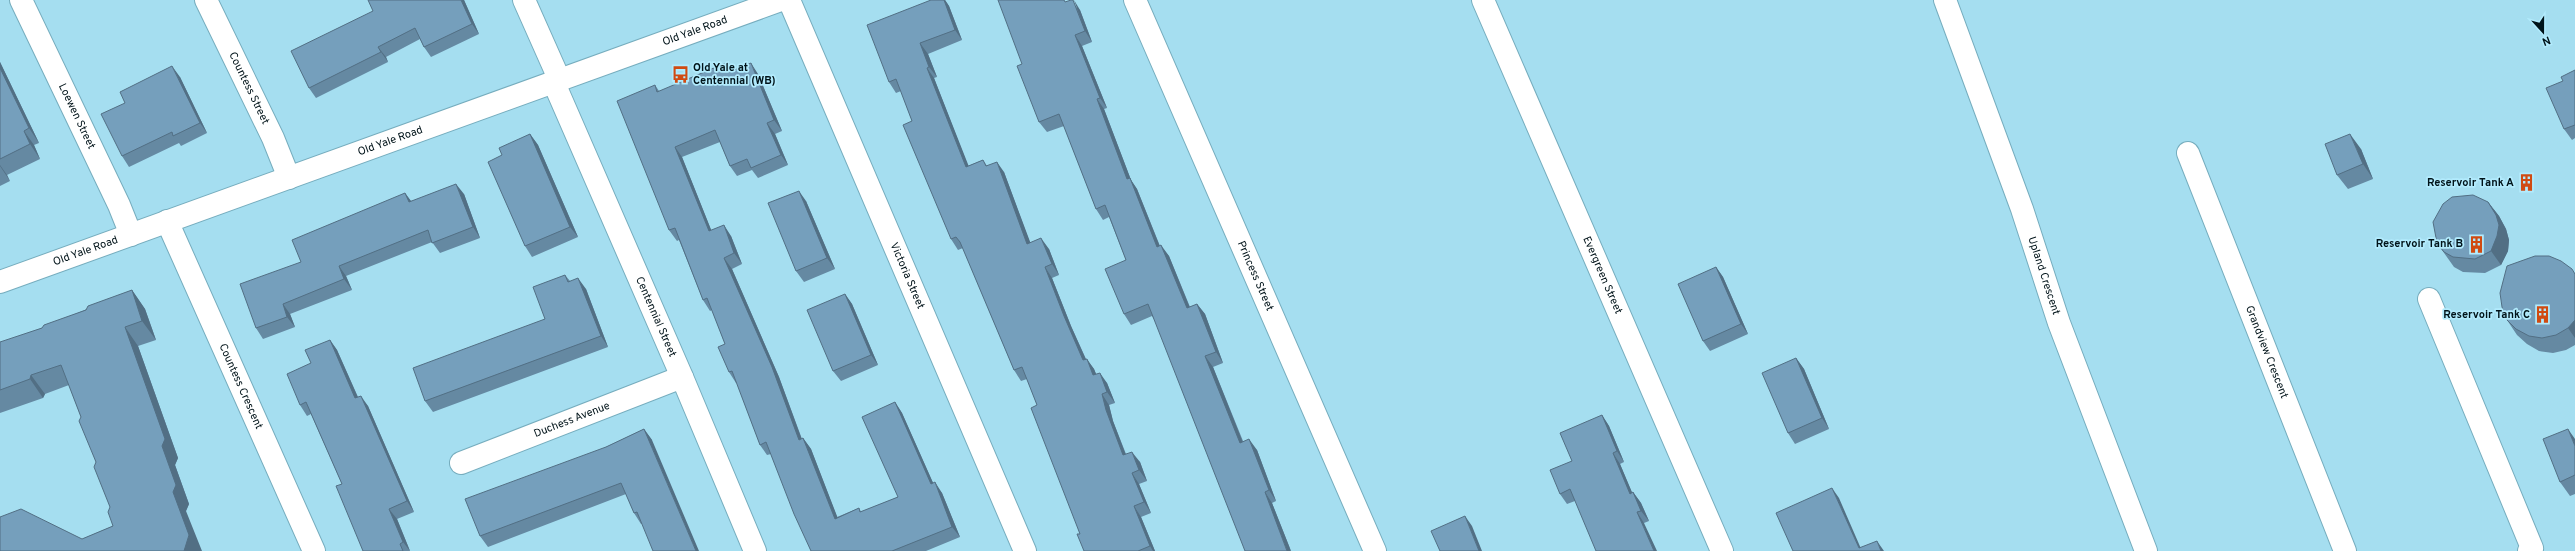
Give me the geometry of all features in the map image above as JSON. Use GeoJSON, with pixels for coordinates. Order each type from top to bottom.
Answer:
{"type":"FeatureCollection","features":[{"type":"Feature","properties":{"kind":"street","name":"Loewen Street"},"geometry":{"type":"LineString","coordinates":[[21,0],[119,205],[131,235]]}},
{"type":"Feature","properties":{"kind":"street","name":"Countess Street"},"geometry":{"type":"LineString","coordinates":[[206,0],[273,138],[289,178]]}},
{"type":"Feature","properties":{"kind":"street","name":"Centennial Street"},"geometry":{"type":"LineString","coordinates":[[524,0],[557,82],[755,551]]}},
{"type":"Feature","properties":{"kind":"street","name":"Old Yale Road"},"geometry":{"type":"LineString","coordinates":[[0,282],[781,0]]}},
{"type":"Feature","properties":{"kind":"street","name":"Victoria Street"},"geometry":{"type":"LineString","coordinates":[[789,0],[1025,551]]}},
{"type":"Feature","properties":{"kind":"street","name":"Princess Street"},"geometry":{"type":"LineString","coordinates":[[1136,0],[1375,551]]}},
{"type":"Feature","properties":{"kind":"street","name":"Evergreen Street"},"geometry":{"type":"LineString","coordinates":[[1483,0],[1722,551]]}},
{"type":"Feature","properties":{"kind":"street","name":"Upland Crescent"},"geometry":{"type":"LineString","coordinates":[[1945,0],[2022,209],[2058,322],[2146,551]]}},
{"type":"Feature","properties":{"kind":"street","name":"Grandview Crescent"},"geometry":{"type":"LineString","coordinates":[[2188,153],[2345,551]]}},
{"type":"Feature","properties":{"kind":"street","name":"Countess Crescent"},"geometry":{"type":"LineString","coordinates":[[167,221],[314,551]]}},
{"type":"Feature","properties":{"kind":"street"},"geometry":{"type":"LineString","coordinates":[[2429,299],[2532,548],[2529,551]]}},
{"type":"Feature","properties":{"kind":"street","name":"Duchess Avenue"},"geometry":{"type":"LineString","coordinates":[[461,463],[682,377]]}},
{"type":"Feature","properties":{"kind":"building"},"geometry":{"type":"Polygon","coordinates":[[[368,0],[461,0],[472,24],[424,47],[415,28],[378,47],[381,52],[309,88],[291,51],[373,11],[368,0]]]}},
{"type":"Feature","properties":{"kind":"building"},"geometry":{"type":"Polygon","coordinates":[[[931,0],[944,0],[955,30],[920,43],[929,67],[927,68],[966,167],[983,160],[986,166],[997,162],[1027,244],[1041,238],[1052,264],[1045,267],[1064,316],[1083,360],[1087,359],[1093,375],[1100,373],[1107,392],[1102,394],[1106,410],[1123,455],[1132,452],[1139,470],[1132,473],[1144,502],[1134,506],[1150,546],[1138,551],[1084,551],[1077,534],[1080,534],[1031,408],[1037,405],[1022,367],[1014,370],[960,242],[956,237],[951,239],[903,125],[912,121],[896,79],[889,82],[867,25],[931,0]]]}},
{"type":"Feature","properties":{"kind":"building"},"geometry":{"type":"Polygon","coordinates":[[[998,0],[1064,0],[1065,2],[1073,0],[1085,31],[1075,35],[1100,98],[1097,99],[1127,179],[1130,178],[1157,247],[1161,245],[1187,308],[1197,304],[1216,352],[1205,356],[1240,443],[1249,439],[1269,490],[1265,492],[1287,551],[1245,551],[1148,304],[1124,314],[1105,269],[1126,260],[1105,205],[1096,209],[1059,114],[1039,122],[1017,66],[1022,64],[998,0]]]}},
{"type":"Feature","properties":{"kind":"building"},"geometry":{"type":"Polygon","coordinates":[[[728,62],[732,71],[751,63],[774,120],[767,123],[781,155],[751,168],[747,159],[730,166],[715,130],[675,147],[709,231],[724,225],[734,253],[724,258],[772,367],[799,440],[803,438],[835,519],[859,508],[860,512],[898,497],[862,417],[895,402],[931,484],[935,482],[952,527],[892,551],[811,551],[794,514],[766,442],[760,445],[732,371],[729,372],[718,347],[725,344],[707,298],[703,300],[675,228],[669,230],[617,101],[655,85],[657,92],[728,62]]]}},
{"type":"Feature","properties":{"kind":"building"},"geometry":{"type":"Polygon","coordinates":[[[172,66],[200,123],[173,136],[172,132],[122,156],[101,114],[125,103],[120,92],[172,66]]]}},
{"type":"Feature","properties":{"kind":"building"},"geometry":{"type":"Polygon","coordinates":[[[0,68],[29,128],[24,131],[30,144],[0,159],[0,68]]]}},
{"type":"Feature","properties":{"kind":"building"},"geometry":{"type":"Polygon","coordinates":[[[2575,70],[2575,125],[2564,129],[2546,88],[2563,81],[2561,77],[2575,70]]]}},
{"type":"Feature","properties":{"kind":"building"},"geometry":{"type":"Polygon","coordinates":[[[530,134],[570,227],[525,246],[488,162],[502,155],[499,148],[530,134]]]}},
{"type":"Feature","properties":{"kind":"building"},"geometry":{"type":"Polygon","coordinates":[[[2350,134],[2363,164],[2337,175],[2325,144],[2350,134]]]}},
{"type":"Feature","properties":{"kind":"building"},"geometry":{"type":"Polygon","coordinates":[[[456,184],[473,227],[432,243],[428,230],[339,266],[344,279],[283,304],[287,317],[256,328],[240,284],[301,262],[292,240],[405,193],[409,202],[456,184]]]}},
{"type":"Feature","properties":{"kind":"building"},"geometry":{"type":"Polygon","coordinates":[[[799,191],[827,258],[796,271],[768,203],[799,191]]]}},
{"type":"Feature","properties":{"kind":"building","name":"Reservoir Tank B"},"geometry":{"type":"Polygon","coordinates":[[[2473,195],[2488,202],[2496,215],[2499,225],[2497,236],[2491,251],[2475,259],[2453,257],[2444,252],[2437,243],[2433,222],[2443,204],[2452,197],[2473,195]]]}},
{"type":"Feature","properties":{"kind":"building","name":"Reservoir Tank C"},"geometry":{"type":"Polygon","coordinates":[[[2535,256],[2549,256],[2561,261],[2572,269],[2575,274],[2575,320],[2568,328],[2556,335],[2542,338],[2529,336],[2516,329],[2507,320],[2502,307],[2500,293],[2507,266],[2535,256]]]}},
{"type":"Feature","properties":{"kind":"building"},"geometry":{"type":"Polygon","coordinates":[[[1716,267],[1741,324],[1703,341],[1678,284],[1716,267]]]}},
{"type":"Feature","properties":{"kind":"building"},"geometry":{"type":"Polygon","coordinates":[[[565,275],[568,282],[578,278],[601,336],[425,401],[413,368],[545,319],[533,287],[565,275]]]}},
{"type":"Feature","properties":{"kind":"building"},"geometry":{"type":"Polygon","coordinates":[[[132,290],[142,321],[125,327],[165,439],[162,446],[176,485],[173,492],[189,535],[184,551],[0,551],[0,517],[21,509],[82,539],[113,526],[108,512],[110,507],[94,467],[96,462],[79,421],[81,417],[61,365],[31,375],[30,379],[0,390],[0,342],[42,328],[44,325],[86,310],[88,306],[132,290]]]}},
{"type":"Feature","properties":{"kind":"building"},"geometry":{"type":"Polygon","coordinates":[[[845,294],[871,355],[833,371],[807,310],[845,294]]]}},
{"type":"Feature","properties":{"kind":"building"},"geometry":{"type":"Polygon","coordinates":[[[330,340],[355,398],[361,396],[407,501],[389,509],[403,542],[400,544],[403,551],[363,551],[336,486],[342,484],[306,402],[300,405],[287,374],[311,363],[305,350],[330,340]]]}},
{"type":"Feature","properties":{"kind":"building"},"geometry":{"type":"Polygon","coordinates":[[[1796,358],[1822,418],[1788,433],[1762,373],[1796,358]]]}},
{"type":"Feature","properties":{"kind":"building"},"geometry":{"type":"Polygon","coordinates":[[[1602,415],[1617,451],[1613,453],[1630,494],[1633,492],[1641,511],[1637,512],[1654,551],[1596,551],[1570,489],[1560,494],[1550,470],[1572,461],[1560,433],[1602,415]]]}},
{"type":"Feature","properties":{"kind":"building"},"geometry":{"type":"Polygon","coordinates":[[[644,429],[696,551],[653,551],[637,512],[634,513],[621,483],[480,536],[465,499],[606,447],[644,429]]]}},
{"type":"Feature","properties":{"kind":"building"},"geometry":{"type":"Polygon","coordinates":[[[2568,429],[2575,446],[2575,475],[2560,482],[2543,439],[2568,429]]]}},
{"type":"Feature","properties":{"kind":"building"},"geometry":{"type":"Polygon","coordinates":[[[1832,488],[1859,548],[1877,541],[1881,551],[1793,551],[1776,513],[1832,488]]]}},
{"type":"Feature","properties":{"kind":"building"},"geometry":{"type":"Polygon","coordinates":[[[1465,516],[1479,551],[1440,551],[1431,531],[1465,516]]]}},
{"type":"Feature","properties":{"kind":"place","name":"Old Yale at Centennial (WB)"},"geometry":{"type":"Point","coordinates":[680,74]}},
{"type":"Feature","properties":{"kind":"place","name":"Reservoir Tank A"},"geometry":{"type":"Point","coordinates":[2527,183]}},
{"type":"Feature","properties":{"kind":"place","name":"Reservoir Tank B"},"geometry":{"type":"Point","coordinates":[2476,244]}},
{"type":"Feature","properties":{"kind":"place","name":"Reservoir Tank C"},"geometry":{"type":"Point","coordinates":[2543,315]}}]}
